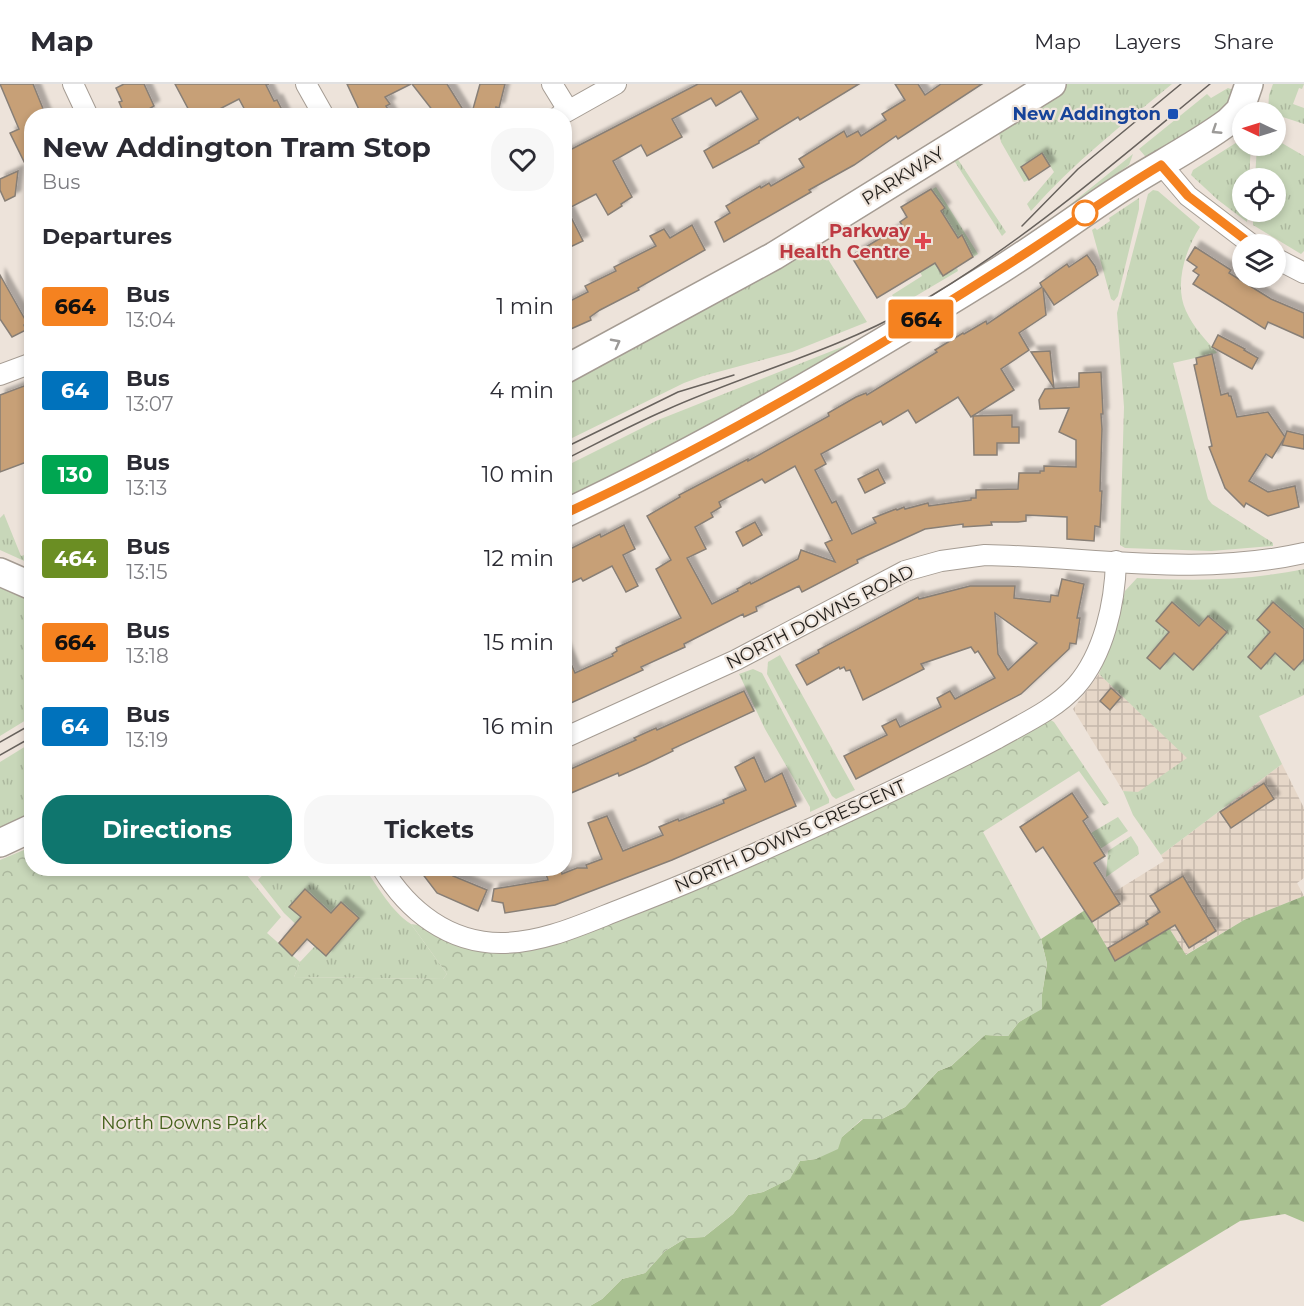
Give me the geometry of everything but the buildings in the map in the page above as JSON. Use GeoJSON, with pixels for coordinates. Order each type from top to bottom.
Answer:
{"type":"FeatureCollection","features":[{"type":"Feature","properties":{"kind":"street"},"geometry":{"type":"LineString","coordinates":[[73,84],[84,108]]}},
{"type":"Feature","properties":{"kind":"street"},"geometry":{"type":"LineString","coordinates":[[306,84],[320,108]]}},
{"type":"Feature","properties":{"kind":"street"},"geometry":{"type":"LineString","coordinates":[[552,84],[562,108]]}},
{"type":"Feature","properties":{"kind":"street"},"geometry":{"type":"LineString","coordinates":[[572,109],[616,84]]}},
{"type":"Feature","properties":{"kind":"street","name":"PARKWAY"},"geometry":{"type":"LineString","coordinates":[[572,366],[774,256],[1052,84]]}},
{"type":"Feature","properties":{"kind":"street"},"geometry":{"type":"LineString","coordinates":[[572,510],[704,444],[862,355],[993,275],[1121,189],[1218,129],[1235,116],[1249,84]]}},
{"type":"Feature","properties":{"kind":"street"},"geometry":{"type":"LineString","coordinates":[[1161,165],[1188,196],[1238,234]]}},
{"type":"Feature","properties":{"kind":"street"},"geometry":{"type":"LineString","coordinates":[[1286,264],[1304,273]]}},
{"type":"Feature","properties":{"kind":"street"},"geometry":{"type":"LineString","coordinates":[[0,375],[24,366]]}},
{"type":"Feature","properties":{"kind":"street","name":"NORTH DOWNS ROAD"},"geometry":{"type":"LineString","coordinates":[[572,734],[736,660],[916,567],[953,558],[985,555],[1234,564],[1304,553]]}},
{"type":"Feature","properties":{"kind":"street","name":"NORTH DOWNS CRESCENT"},"geometry":{"type":"LineString","coordinates":[[387,876],[401,896],[426,918],[469,938],[499,943],[532,940],[563,931],[688,883],[911,783],[1052,708],[1080,681],[1097,652],[1112,603],[1116,561]]}},
{"type":"Feature","properties":{"kind":"street"},"geometry":{"type":"LineString","coordinates":[[0,572],[24,582]]}},
{"type":"Feature","properties":{"kind":"street"},"geometry":{"type":"LineString","coordinates":[[0,843],[24,832]]}},
{"type":"Feature","properties":{"kind":"shaded area"},"geometry":{"type":"Polygon","coordinates":[[[1099,674],[1188,758],[1138,793],[1123,791],[1073,709],[1099,674]]]}},
{"type":"Feature","properties":{"kind":"shaded area"},"geometry":{"type":"Polygon","coordinates":[[[1282,764],[1304,808],[1304,878],[1297,883],[1304,896],[1244,920],[1185,955],[1115,961],[1085,910],[1164,861],[1161,855],[1282,764]]]}},
{"type":"Feature","properties":{"kind":"green space"},"geometry":{"type":"Polygon","coordinates":[[[1067,84],[1172,84],[1081,161],[1031,211],[1027,204],[1054,172],[1042,153],[1021,167],[1029,180],[1024,182],[1001,142],[999,133],[1044,98],[1067,84]]]}},
{"type":"Feature","properties":{"kind":"green space"},"geometry":{"type":"Polygon","coordinates":[[[1273,84],[1304,84],[1302,89],[1299,88],[1293,104],[1304,108],[1304,124],[1286,118],[1286,102],[1269,102],[1273,84]]]}},
{"type":"Feature","properties":{"kind":"green space"},"geometry":{"type":"Polygon","coordinates":[[[1228,88],[1236,91],[1229,106],[1150,162],[1139,149],[1207,94],[1211,98],[1228,88]]]}},
{"type":"Feature","properties":{"kind":"green space"},"geometry":{"type":"Polygon","coordinates":[[[1232,145],[1232,156],[1250,156],[1250,168],[1232,168],[1232,211],[1191,175],[1193,170],[1232,145]]]}},
{"type":"Feature","properties":{"kind":"green space"},"geometry":{"type":"Polygon","coordinates":[[[1286,145],[1304,156],[1304,251],[1301,254],[1286,245],[1286,234],[1268,234],[1253,225],[1253,222],[1286,222],[1286,168],[1256,168],[1256,156],[1286,156],[1286,145]]]}},
{"type":"Feature","properties":{"kind":"green space"},"geometry":{"type":"Polygon","coordinates":[[[1133,154],[1129,165],[1051,220],[1133,154]]]}},
{"type":"Feature","properties":{"kind":"green space"},"geometry":{"type":"Polygon","coordinates":[[[957,158],[1006,232],[1002,236],[955,162],[941,169],[940,167],[957,158]]]}},
{"type":"Feature","properties":{"kind":"green space"},"geometry":{"type":"Polygon","coordinates":[[[936,187],[978,254],[973,257],[962,236],[958,238],[941,211],[945,208],[931,190],[936,187]]]}},
{"type":"Feature","properties":{"kind":"green space"},"geometry":{"type":"Polygon","coordinates":[[[1153,190],[1158,191],[1200,227],[1186,257],[1181,290],[1189,317],[1217,353],[1173,363],[1208,499],[1212,504],[1273,543],[1273,546],[1211,551],[1125,548],[1120,545],[1124,407],[1117,313],[1148,194],[1153,190]]]}},
{"type":"Feature","properties":{"kind":"green space"},"geometry":{"type":"Polygon","coordinates":[[[1139,198],[1139,209],[1118,296],[1114,301],[1111,299],[1092,230],[1095,228],[1097,230],[1110,221],[1109,218],[1139,198]]]}},
{"type":"Feature","properties":{"kind":"green space"},"geometry":{"type":"Polygon","coordinates":[[[818,243],[867,322],[792,352],[684,383],[572,438],[572,375],[818,243]]]}},
{"type":"Feature","properties":{"kind":"green space"},"geometry":{"type":"Polygon","coordinates":[[[935,263],[943,276],[957,268],[958,271],[899,306],[892,295],[922,276],[920,272],[935,263]]]}},
{"type":"Feature","properties":{"kind":"green space"},"geometry":{"type":"Polygon","coordinates":[[[867,337],[870,338],[572,502],[572,463],[658,420],[867,337]]]}},
{"type":"Feature","properties":{"kind":"green space"},"geometry":{"type":"Polygon","coordinates":[[[4,514],[21,556],[24,555],[24,561],[0,550],[0,518],[4,514]]]}},
{"type":"Feature","properties":{"kind":"green space"},"geometry":{"type":"Polygon","coordinates":[[[1304,569],[1304,695],[1259,716],[1282,764],[1161,855],[1133,815],[1123,791],[1138,792],[1187,758],[1099,674],[1113,638],[1125,591],[1137,578],[1220,579],[1262,576],[1304,569]]]}},
{"type":"Feature","properties":{"kind":"green space"},"geometry":{"type":"Polygon","coordinates":[[[0,581],[24,592],[24,721],[0,736],[0,581]]]}},
{"type":"Feature","properties":{"kind":"green space"},"geometry":{"type":"Polygon","coordinates":[[[780,655],[855,790],[836,799],[832,796],[767,674],[768,662],[780,655]]]}},
{"type":"Feature","properties":{"kind":"green space"},"geometry":{"type":"Polygon","coordinates":[[[753,669],[762,673],[829,799],[829,803],[810,812],[810,807],[765,729],[739,674],[753,669]]]}},
{"type":"Feature","properties":{"kind":"green space","name":"North Downs Park"},"geometry":{"type":"Polygon","coordinates":[[[1049,719],[1054,722],[1109,803],[1104,806],[1079,771],[983,832],[1041,939],[1047,964],[1042,1009],[1019,1022],[1008,1036],[985,1035],[951,1066],[938,1071],[905,1107],[882,1119],[862,1119],[842,1137],[838,1149],[816,1159],[800,1161],[790,1179],[763,1192],[748,1195],[733,1214],[704,1237],[686,1238],[665,1251],[645,1273],[622,1279],[602,1299],[590,1306],[0,1306],[0,860],[24,850],[24,876],[248,876],[281,917],[267,933],[300,962],[294,977],[443,979],[447,974],[411,924],[422,923],[436,932],[567,938],[655,907],[747,868],[1049,719]]]}},
{"type":"Feature","properties":{"kind":"green space"},"geometry":{"type":"Polygon","coordinates":[[[24,747],[24,821],[0,833],[0,762],[24,747]]]}},
{"type":"Feature","properties":{"kind":"green space"},"geometry":{"type":"Polygon","coordinates":[[[1118,817],[1128,831],[1100,849],[1091,833],[1118,817]]]}},
{"type":"Feature","properties":{"kind":"green space"},"geometry":{"type":"Polygon","coordinates":[[[1131,836],[1138,847],[1139,854],[1106,877],[1108,851],[1131,836]]]}},
{"type":"Feature","properties":{"kind":"green space"},"geometry":{"type":"Polygon","coordinates":[[[262,876],[370,876],[391,906],[411,924],[447,974],[443,979],[294,977],[300,962],[315,946],[326,955],[327,926],[324,912],[305,889],[289,907],[309,924],[303,931],[284,913],[258,880],[262,876]]]}},
{"type":"Feature","properties":{"kind":"green space"},"geometry":{"type":"Polygon","coordinates":[[[1304,896],[1304,1222],[1285,1214],[1240,1221],[1100,1306],[590,1306],[602,1299],[622,1279],[645,1273],[665,1251],[686,1238],[704,1237],[733,1214],[748,1195],[763,1192],[789,1179],[800,1161],[816,1159],[863,1119],[882,1119],[905,1107],[938,1071],[951,1066],[985,1035],[1008,1036],[1019,1022],[1042,1008],[1047,964],[1041,939],[1085,910],[1115,961],[1169,928],[1186,955],[1244,920],[1304,896]]]}},
{"type":"Feature","properties":{"kind":"tram line"},"geometry":{"type":"LineString","coordinates":[[1022,226],[1078,169],[1181,84]]}},
{"type":"Feature","properties":{"kind":"tram line"},"geometry":{"type":"LineString","coordinates":[[572,456],[666,410],[850,338],[909,309],[989,259],[1027,231],[1101,174],[1210,84]]}},
{"type":"Feature","properties":{"kind":"tram line"},"geometry":{"type":"LineString","coordinates":[[572,444],[678,392],[734,375]]}},
{"type":"Feature","properties":{"kind":"tram line"},"geometry":{"type":"LineString","coordinates":[[0,742],[24,728]]}},
{"type":"Feature","properties":{"kind":"tram line"},"geometry":{"type":"LineString","coordinates":[[0,755],[24,742]]}},
{"type":"Feature","properties":{"kind":"bus line","name":"664"},"geometry":{"type":"LineString","coordinates":[[572,510],[704,444],[862,355],[993,275],[1121,189],[1161,165],[1182,191],[1237,234]]}},
{"type":"Feature","properties":{"kind":"place","name":"New Addington"},"geometry":{"type":"Point","coordinates":[1173,114]}},
{"type":"Feature","properties":{"kind":"place","name":"Parkway Health Centre"},"geometry":{"type":"Point","coordinates":[923,241]}}]}
